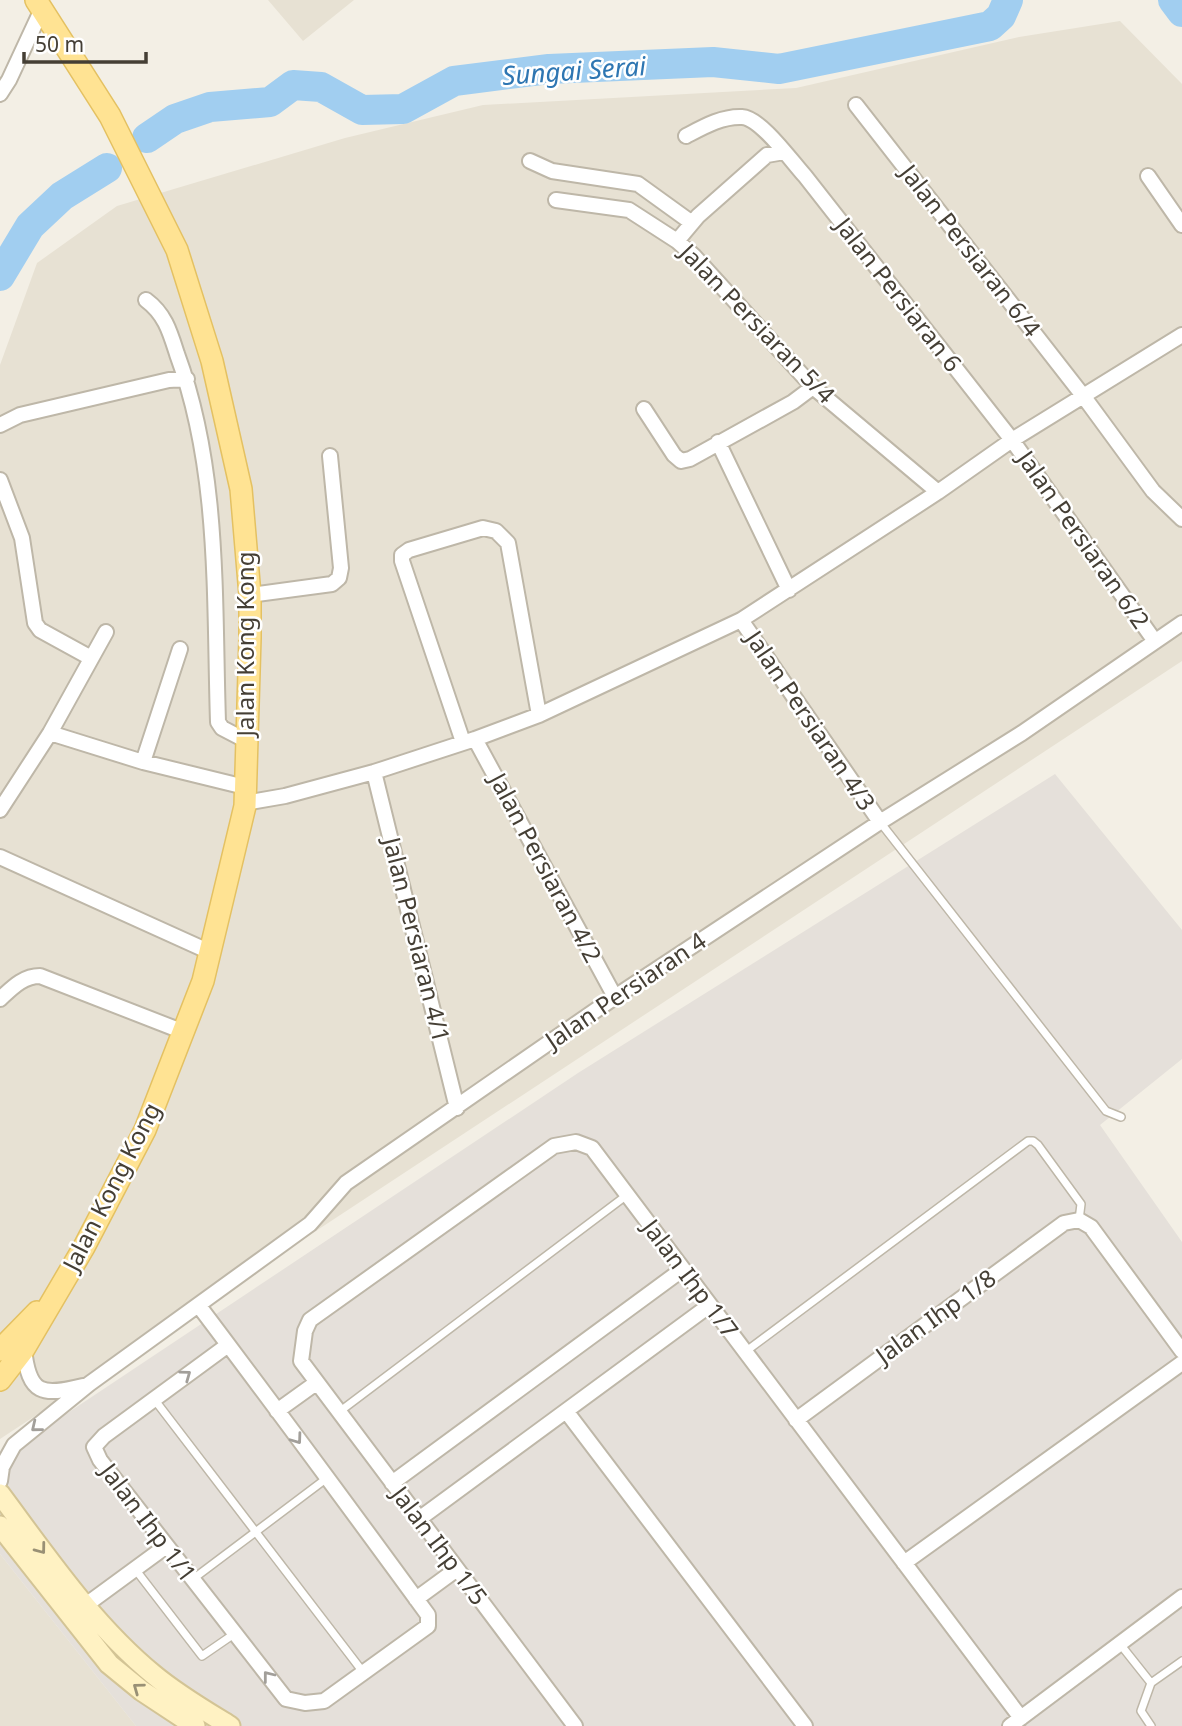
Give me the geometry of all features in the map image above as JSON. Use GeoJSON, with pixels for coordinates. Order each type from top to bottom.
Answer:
{"type":"FeatureCollection","features":[{"type":"Feature","properties":{"kind":"main road","name":"Jalan Kong Kong"},"geometry":{"type":"LineString","coordinates":[[0,1380],[24,1349],[84,1247],[145,1130],[184,1032],[203,981],[245,795],[247,741],[250,595],[241,489],[212,361],[177,250],[137,166],[110,116],[39,5]]}},
{"type":"Feature","properties":{"kind":"main road","name":"Jalan Kong Kong"},"geometry":{"type":"LineString","coordinates":[[0,1350],[54,1296]]}},
{"type":"Feature","properties":{"kind":"street"},"geometry":{"type":"LineString","coordinates":[[0,94],[9,80],[39,5]]}},
{"type":"Feature","properties":{"kind":"street","name":"Jalan Persiaran 6/4"},"geometry":{"type":"LineString","coordinates":[[856,105],[1084,397],[1153,491],[1182,519]]}},
{"type":"Feature","properties":{"kind":"street","name":"Jalan Persiaran 6"},"geometry":{"type":"LineString","coordinates":[[686,136],[719,121],[745,117],[756,123],[805,176],[1012,440]]}},
{"type":"Feature","properties":{"kind":"street"},"geometry":{"type":"LineString","coordinates":[[677,241],[692,223],[766,155],[783,152]]}},
{"type":"Feature","properties":{"kind":"street"},"geometry":{"type":"LineString","coordinates":[[530,161],[552,172],[638,184],[692,223]]}},
{"type":"Feature","properties":{"kind":"street"},"geometry":{"type":"LineString","coordinates":[[1148,176],[1182,225]]}},
{"type":"Feature","properties":{"kind":"street","name":"Jalan Persiaran 5/4"},"geometry":{"type":"LineString","coordinates":[[556,200],[629,210],[677,241],[694,256],[813,387],[938,492]]}},
{"type":"Feature","properties":{"kind":"street"},"geometry":{"type":"LineString","coordinates":[[145,300],[163,316],[187,379],[206,470],[211,517],[218,722],[222,728],[247,741]]}},
{"type":"Feature","properties":{"kind":"street"},"geometry":{"type":"LineString","coordinates":[[50,733],[245,795],[285,796],[374,772],[469,740],[539,715],[741,620],[938,492],[1012,440],[1182,335]]}},
{"type":"Feature","properties":{"kind":"street"},"geometry":{"type":"LineString","coordinates":[[0,425],[20,415],[169,380],[187,379]]}},
{"type":"Feature","properties":{"kind":"street"},"geometry":{"type":"LineString","coordinates":[[644,409],[674,455],[681,461],[690,459],[793,402],[813,387]]}},
{"type":"Feature","properties":{"kind":"street","name":"Jalan Persiaran 6/2"},"geometry":{"type":"LineString","coordinates":[[1012,440],[1154,640]]}},
{"type":"Feature","properties":{"kind":"street"},"geometry":{"type":"LineString","coordinates":[[718,442],[789,590]]}},
{"type":"Feature","properties":{"kind":"street"},"geometry":{"type":"LineString","coordinates":[[250,595],[332,584],[339,578],[341,568],[330,456]]}},
{"type":"Feature","properties":{"kind":"street"},"geometry":{"type":"LineString","coordinates":[[0,480],[22,538],[35,623],[40,631],[91,658]]}},
{"type":"Feature","properties":{"kind":"street","name":"Jalan Persiaran 4/2"},"geometry":{"type":"LineString","coordinates":[[539,715],[508,542],[496,531],[483,527],[409,550],[402,555],[469,740],[615,997]]}},
{"type":"Feature","properties":{"kind":"street","name":"Jalan Persiaran 4/3"},"geometry":{"type":"LineString","coordinates":[[741,620],[880,822]]}},
{"type":"Feature","properties":{"kind":"street","name":"Jalan Persiaran 4"},"geometry":{"type":"LineString","coordinates":[[0,1481],[2,1467],[14,1445],[89,1384],[310,1224],[346,1183],[615,997],[880,822],[1021,733],[1154,640],[1182,624]]}},
{"type":"Feature","properties":{"kind":"street"},"geometry":{"type":"LineString","coordinates":[[0,810],[50,733],[106,632]]}},
{"type":"Feature","properties":{"kind":"street"},"geometry":{"type":"LineString","coordinates":[[143,762],[180,649]]}},
{"type":"Feature","properties":{"kind":"street","name":"Jalan Persiaran 4/1"},"geometry":{"type":"LineString","coordinates":[[374,772],[457,1108]]}},
{"type":"Feature","properties":{"kind":"street"},"geometry":{"type":"LineString","coordinates":[[0,857],[210,952]]}},
{"type":"Feature","properties":{"kind":"street"},"geometry":{"type":"LineString","coordinates":[[0,999],[17,983],[32,976],[40,976],[184,1032]]}},
{"type":"Feature","properties":{"kind":"street","name":"Jalan Ihp 1/7"},"geometry":{"type":"LineString","coordinates":[[303,1365],[301,1361],[305,1331],[310,1320],[554,1146],[576,1142],[592,1148],[904,1563],[1015,1722]]}},
{"type":"Feature","properties":{"kind":"street"},"geometry":{"type":"LineString","coordinates":[[1079,1220],[1091,1227],[1182,1350]]}},
{"type":"Feature","properties":{"kind":"street","name":"Jalan Ihp 1/8"},"geometry":{"type":"LineString","coordinates":[[796,1420],[1064,1223],[1079,1220]]}},
{"type":"Feature","properties":{"kind":"street"},"geometry":{"type":"LineString","coordinates":[[392,1483],[683,1269]]}},
{"type":"Feature","properties":{"kind":"street"},"geometry":{"type":"LineString","coordinates":[[419,1519],[710,1305]]}},
{"type":"Feature","properties":{"kind":"street"},"geometry":{"type":"LineString","coordinates":[[198,1306],[428,1615],[428,1626],[363,1673]]}},
{"type":"Feature","properties":{"kind":"street","name":"Jalan Ihp 1/1"},"geometry":{"type":"LineString","coordinates":[[228,1345],[104,1436],[94,1447],[100,1460],[165,1546],[286,1699],[304,1703],[324,1700],[363,1673]]}},
{"type":"Feature","properties":{"kind":"street"},"geometry":{"type":"LineString","coordinates":[[24,1349],[28,1378],[37,1388],[49,1392],[89,1384]]}},
{"type":"Feature","properties":{"kind":"street"},"geometry":{"type":"LineString","coordinates":[[904,1563],[1182,1363]]}},
{"type":"Feature","properties":{"kind":"street","name":"Jalan Ihp 1/5"},"geometry":{"type":"LineString","coordinates":[[303,1365],[575,1726]]}},
{"type":"Feature","properties":{"kind":"street"},"geometry":{"type":"LineString","coordinates":[[277,1411],[316,1383]]}},
{"type":"Feature","properties":{"kind":"street"},"geometry":{"type":"LineString","coordinates":[[566,1411],[805,1726]]}},
{"type":"Feature","properties":{"kind":"street"},"geometry":{"type":"LineString","coordinates":[[0,1494],[78,1611],[91,1644],[123,1677],[195,1726]]}},
{"type":"Feature","properties":{"kind":"street"},"geometry":{"type":"LineString","coordinates":[[0,1526],[78,1611],[155,1676],[230,1726]]}},
{"type":"Feature","properties":{"kind":"street"},"geometry":{"type":"LineString","coordinates":[[78,1611],[165,1546]]}},
{"type":"Feature","properties":{"kind":"street"},"geometry":{"type":"LineString","coordinates":[[416,1599],[457,1569]]}},
{"type":"Feature","properties":{"kind":"street"},"geometry":{"type":"LineString","coordinates":[[1015,1722],[1182,1597]]}},
{"type":"Feature","properties":{"kind":"lane"},"geometry":{"type":"LineString","coordinates":[[880,822],[1106,1111],[1121,1117]]}},
{"type":"Feature","properties":{"kind":"lane"},"geometry":{"type":"LineString","coordinates":[[745,1352],[1027,1141],[1038,1145],[1081,1204],[1079,1220]]}},
{"type":"Feature","properties":{"kind":"lane"},"geometry":{"type":"LineString","coordinates":[[339,1412],[627,1195]]}},
{"type":"Feature","properties":{"kind":"lane"},"geometry":{"type":"LineString","coordinates":[[154,1399],[363,1673]]}},
{"type":"Feature","properties":{"kind":"lane"},"geometry":{"type":"LineString","coordinates":[[192,1580],[327,1478]]}},
{"type":"Feature","properties":{"kind":"lane"},"geometry":{"type":"LineString","coordinates":[[135,1569],[202,1656],[234,1634]]}},
{"type":"Feature","properties":{"kind":"lane"},"geometry":{"type":"LineString","coordinates":[[1119,1644],[1151,1683]]}},
{"type":"Feature","properties":{"kind":"lane"},"geometry":{"type":"LineString","coordinates":[[1151,1726],[1141,1710],[1151,1683],[1182,1661]]}},
{"type":"Feature","properties":{"kind":"shaded area"},"geometry":{"type":"Polygon","coordinates":[[[268,0],[354,0],[303,41],[268,0]]]}},
{"type":"Feature","properties":{"kind":"shaded area"},"geometry":{"type":"Polygon","coordinates":[[[1120,21],[1182,84],[1182,661],[0,1439],[0,365],[37,263],[117,206],[345,138],[483,105],[796,88],[1019,37],[1120,21]]]}},
{"type":"Feature","properties":{"kind":"shaded area"},"geometry":{"type":"Polygon","coordinates":[[[1055,774],[1182,930],[1182,1059],[1100,1125],[1182,1242],[1182,1726],[136,1726],[0,1554],[0,1458],[578,1073],[1055,774]]]}},
{"type":"Feature","properties":{"kind":"shaded area"},"geometry":{"type":"Polygon","coordinates":[[[0,1554],[136,1726],[0,1726],[0,1554]]]}},
{"type":"Feature","properties":{"kind":"waterway","name":"Sungai Serai"},"geometry":{"type":"LineString","coordinates":[[147,138],[175,119],[210,107],[270,102],[293,85],[321,87],[362,110],[403,109],[454,81],[549,69],[713,62],[779,69],[990,26],[1001,16],[1008,0]]}},
{"type":"Feature","properties":{"kind":"waterway","name":"Sungai Serai"},"geometry":{"type":"LineString","coordinates":[[1173,0],[1182,12]]}},
{"type":"Feature","properties":{"kind":"waterway","name":"Sungai Serai"},"geometry":{"type":"LineString","coordinates":[[0,276],[30,226],[62,196],[107,168]]}}]}
